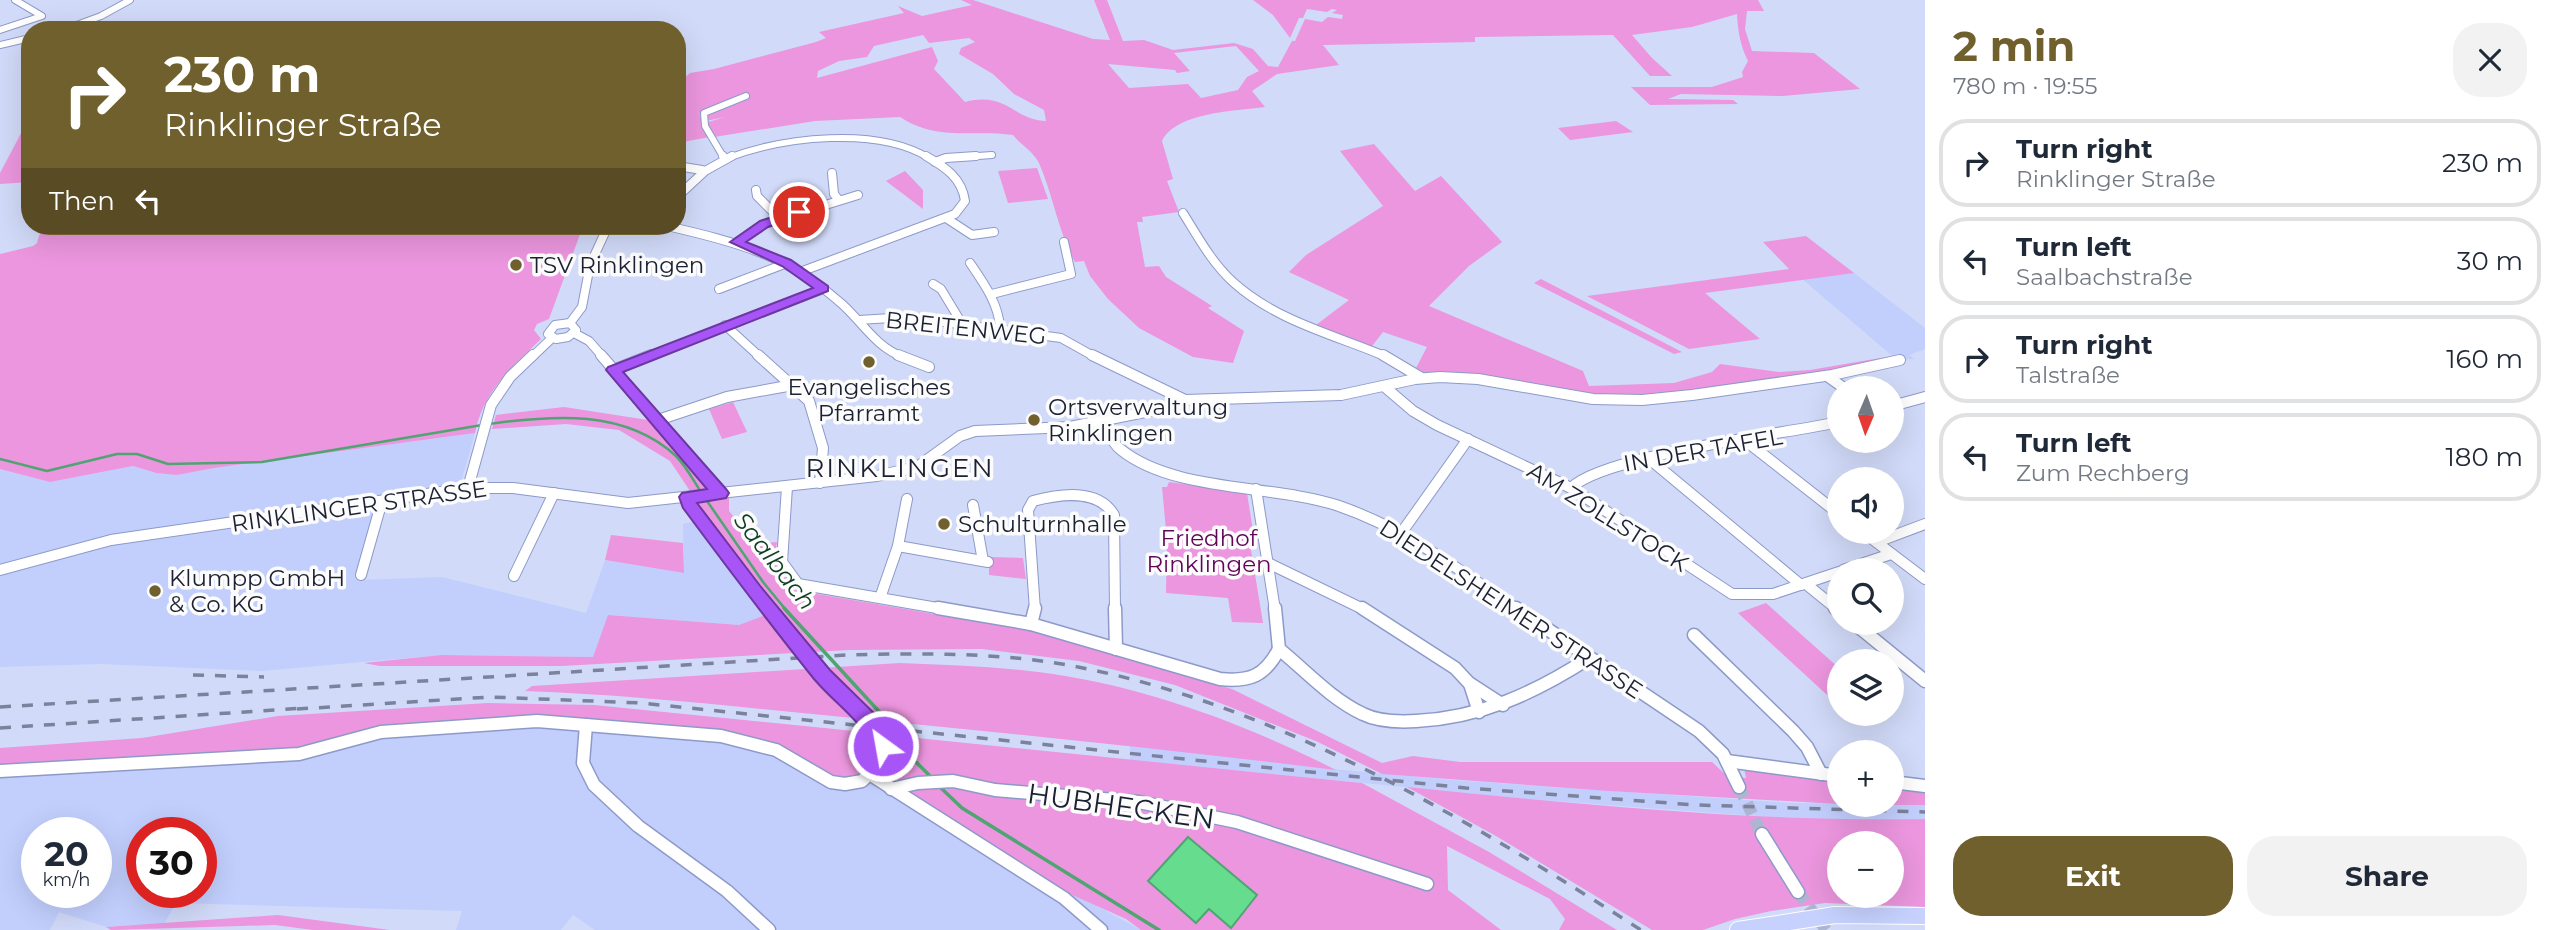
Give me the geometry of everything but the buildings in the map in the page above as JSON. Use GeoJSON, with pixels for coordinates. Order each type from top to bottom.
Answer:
{"type":"FeatureCollection","features":[{"type":"Feature","properties":{"kind":"main road"},"geometry":{"type":"LineString","coordinates":[[1738,930],[1835,915],[1925,916]]}},
{"type":"Feature","properties":{"kind":"street"},"geometry":{"type":"LineString","coordinates":[[15,0],[42,16],[27,21]]}},
{"type":"Feature","properties":{"kind":"street"},"geometry":{"type":"LineString","coordinates":[[87,21],[130,0]]}},
{"type":"Feature","properties":{"kind":"street"},"geometry":{"type":"LineString","coordinates":[[0,30],[21,23]]}},
{"type":"Feature","properties":{"kind":"street"},"geometry":{"type":"LineString","coordinates":[[0,36],[11,45]]}},
{"type":"Feature","properties":{"kind":"street"},"geometry":{"type":"LineString","coordinates":[[0,45],[21,41]]}},
{"type":"Feature","properties":{"kind":"street"},"geometry":{"type":"LineString","coordinates":[[725,159],[705,126],[704,113],[747,96]]}},
{"type":"Feature","properties":{"kind":"street"},"geometry":{"type":"LineString","coordinates":[[686,187],[702,170],[725,159],[766,148],[870,139],[897,143],[935,162],[953,175],[965,197],[961,208],[946,218],[800,271]]}},
{"type":"Feature","properties":{"kind":"street"},"geometry":{"type":"LineString","coordinates":[[935,162],[946,158],[992,155]]}},
{"type":"Feature","properties":{"kind":"street"},"geometry":{"type":"LineString","coordinates":[[686,167],[702,170]]}},
{"type":"Feature","properties":{"kind":"street"},"geometry":{"type":"LineString","coordinates":[[832,173],[834,194],[838,199]]}},
{"type":"Feature","properties":{"kind":"street"},"geometry":{"type":"LineString","coordinates":[[756,190],[757,196],[779,218]]}},
{"type":"Feature","properties":{"kind":"street"},"geometry":{"type":"LineString","coordinates":[[737,242],[750,231],[779,218],[858,195]]}},
{"type":"Feature","properties":{"kind":"street"},"geometry":{"type":"LineString","coordinates":[[1183,213],[1212,262],[1241,292],[1269,309],[1395,360],[1420,377]]}},
{"type":"Feature","properties":{"kind":"street"},"geometry":{"type":"LineString","coordinates":[[946,218],[972,235],[994,232]]}},
{"type":"Feature","properties":{"kind":"street"},"geometry":{"type":"LineString","coordinates":[[686,230],[737,242],[786,263],[800,271],[859,320],[887,351],[929,367]]}},
{"type":"Feature","properties":{"kind":"street"},"geometry":{"type":"LineString","coordinates":[[552,338],[548,334],[552,327],[570,323],[582,307],[590,265],[604,235]]}},
{"type":"Feature","properties":{"kind":"street"},"geometry":{"type":"LineString","coordinates":[[992,294],[1071,274],[1064,242]]}},
{"type":"Feature","properties":{"kind":"street"},"geometry":{"type":"LineString","coordinates":[[719,289],[786,263]]}},
{"type":"Feature","properties":{"kind":"street"},"geometry":{"type":"LineString","coordinates":[[970,263],[992,294]]}},
{"type":"Feature","properties":{"kind":"street"},"geometry":{"type":"LineString","coordinates":[[933,284],[941,289],[958,317],[957,323]]}},
{"type":"Feature","properties":{"kind":"street"},"geometry":{"type":"LineString","coordinates":[[613,370],[823,289]]}},
{"type":"Feature","properties":{"kind":"street"},"geometry":{"type":"LineString","coordinates":[[992,294],[990,300],[1001,323],[1000,328]]}},
{"type":"Feature","properties":{"kind":"street","name":"BREITENWEG"},"geometry":{"type":"LineString","coordinates":[[859,320],[907,317],[1061,338],[1102,361],[1185,400]]}},
{"type":"Feature","properties":{"kind":"street"},"geometry":{"type":"LineString","coordinates":[[468,488],[491,405],[510,377],[552,338],[564,338],[574,333],[576,328],[570,323]]}},
{"type":"Feature","properties":{"kind":"street"},"geometry":{"type":"LineString","coordinates":[[725,325],[809,401],[823,448],[820,483]]}},
{"type":"Feature","properties":{"kind":"street"},"geometry":{"type":"LineString","coordinates":[[574,333],[589,341],[718,494]]}},
{"type":"Feature","properties":{"kind":"street"},"geometry":{"type":"LineString","coordinates":[[1185,400],[1341,395],[1385,388],[1420,377],[1464,378],[1570,397],[1623,400],[1692,395],[1827,376],[1900,360]]}},
{"type":"Feature","properties":{"kind":"street"},"geometry":{"type":"LineString","coordinates":[[658,420],[727,397],[793,385]]}},
{"type":"Feature","properties":{"kind":"street","name":"AM ZOLLSTOCK"},"geometry":{"type":"LineString","coordinates":[[1385,388],[1413,411],[1571,488],[1732,594],[1769,597],[1827,576]]}},
{"type":"Feature","properties":{"kind":"street","name":"RINKLINGER STRASSE"},"geometry":{"type":"LineString","coordinates":[[0,570],[111,540],[468,488],[513,488],[628,503],[786,487],[907,471],[936,455],[960,436],[983,429],[1070,427],[1175,406],[1185,400]]}},
{"type":"Feature","properties":{"kind":"street"},"geometry":{"type":"LineString","coordinates":[[1904,404],[1922,401]]}},
{"type":"Feature","properties":{"kind":"street","name":"DIEDELSHEIMER STRASSE"},"geometry":{"type":"LineString","coordinates":[[1103,422],[1118,448],[1154,468],[1197,480],[1339,506],[1402,532],[1699,731],[1716,746],[1727,761],[1739,787]]}},
{"type":"Feature","properties":{"kind":"street","name":"IN DER TAFEL"},"geometry":{"type":"LineString","coordinates":[[1571,488],[1579,480],[1647,457],[1827,424]]}},
{"type":"Feature","properties":{"kind":"street"},"geometry":{"type":"LineString","coordinates":[[1402,532],[1468,439]]}},
{"type":"Feature","properties":{"kind":"street"},"geometry":{"type":"LineString","coordinates":[[1746,441],[1827,505]]}},
{"type":"Feature","properties":{"kind":"street"},"geometry":{"type":"LineString","coordinates":[[1647,457],[1827,602]]}},
{"type":"Feature","properties":{"kind":"street"},"geometry":{"type":"LineString","coordinates":[[786,487],[782,562],[798,584],[1031,624],[1220,679],[1244,681],[1266,671],[1279,649],[1280,640],[1256,489]]}},
{"type":"Feature","properties":{"kind":"street"},"geometry":{"type":"LineString","coordinates":[[514,576],[554,493]]}},
{"type":"Feature","properties":{"kind":"street"},"geometry":{"type":"LineString","coordinates":[[0,771],[299,754],[381,732],[537,721],[721,736],[775,750],[831,782],[853,783],[871,775],[880,759],[883,746],[873,725],[824,676],[763,603],[689,504],[691,496]]}},
{"type":"Feature","properties":{"kind":"street"},"geometry":{"type":"LineString","coordinates":[[1031,624],[1035,611],[1028,510],[1033,500],[1048,497],[1098,499],[1107,504],[1114,515],[1116,649]]}},
{"type":"Feature","properties":{"kind":"street"},"geometry":{"type":"LineString","coordinates":[[880,598],[898,546],[907,499]]}},
{"type":"Feature","properties":{"kind":"street"},"geometry":{"type":"LineString","coordinates":[[361,575],[382,501]]}},
{"type":"Feature","properties":{"kind":"street"},"geometry":{"type":"LineString","coordinates":[[898,546],[986,562],[973,505]]}},
{"type":"Feature","properties":{"kind":"street"},"geometry":{"type":"LineString","coordinates":[[1904,532],[1925,524]]}},
{"type":"Feature","properties":{"kind":"street"},"geometry":{"type":"LineString","coordinates":[[1879,544],[1925,579]]}},
{"type":"Feature","properties":{"kind":"street","name":"AM ZOLLSTOCK"},"geometry":{"type":"LineString","coordinates":[[1879,558],[1891,554]]}},
{"type":"Feature","properties":{"kind":"street"},"geometry":{"type":"LineString","coordinates":[[1268,563],[1344,598],[1398,629],[1455,668],[1469,683],[1503,705]]}},
{"type":"Feature","properties":{"kind":"street"},"geometry":{"type":"LineString","coordinates":[[1694,635],[1793,731],[1807,747],[1821,774]]}},
{"type":"Feature","properties":{"kind":"street"},"geometry":{"type":"LineString","coordinates":[[1869,635],[1925,681]]}},
{"type":"Feature","properties":{"kind":"street"},"geometry":{"type":"LineString","coordinates":[[1279,649],[1353,709],[1377,719],[1422,721],[1479,712],[1503,705],[1558,680],[1589,659]]}},
{"type":"Feature","properties":{"kind":"street"},"geometry":{"type":"LineString","coordinates":[[1469,683],[1479,712]]}},
{"type":"Feature","properties":{"kind":"street"},"geometry":{"type":"LineString","coordinates":[[586,725],[583,743],[584,768],[598,793],[720,885],[758,917],[769,930]]}},
{"type":"Feature","properties":{"kind":"street"},"geometry":{"type":"LineString","coordinates":[[1727,761],[1827,775]]}},
{"type":"Feature","properties":{"kind":"street"},"geometry":{"type":"LineString","coordinates":[[871,775],[1064,898],[1101,930]]}},
{"type":"Feature","properties":{"kind":"street","name":"HUBHECKEN"},"geometry":{"type":"LineString","coordinates":[[891,789],[918,783],[953,781],[995,790],[1139,802],[1237,822],[1427,884]]}},
{"type":"Feature","properties":{"kind":"street"},"geometry":{"type":"LineString","coordinates":[[1904,783],[1925,786]]}},
{"type":"Feature","properties":{"kind":"street"},"geometry":{"type":"LineString","coordinates":[[1762,834],[1798,892]]}},
{"type":"Feature","properties":{"kind":"shaded area"},"geometry":{"type":"Polygon","coordinates":[[[1854,273],[1925,328],[1925,349],[1909,355],[1914,359],[1897,360],[1801,278],[1854,273]]]}},
{"type":"Feature","properties":{"kind":"shaded area"},"geometry":{"type":"Polygon","coordinates":[[[475,433],[461,482],[451,486],[377,497],[357,580],[442,577],[586,613],[605,560],[684,573],[683,524],[707,518],[777,611],[739,625],[609,615],[594,657],[441,655],[262,671],[101,664],[0,667],[0,469],[50,482],[133,466],[156,473],[177,475],[475,433]]]}},
{"type":"Feature","properties":{"kind":"shaded area"},"geometry":{"type":"Polygon","coordinates":[[[495,718],[658,727],[862,777],[1141,930],[595,930],[573,915],[561,930],[456,930],[462,911],[217,904],[217,817],[126,817],[126,908],[173,908],[164,924],[106,927],[59,912],[50,930],[0,930],[0,767],[301,748],[382,726],[495,718]]]}},
{"type":"Feature","properties":{"kind":"shaded area"},"geometry":{"type":"Polygon","coordinates":[[[1130,745],[1452,780],[1827,804],[1827,817],[1904,817],[1904,805],[1925,805],[1925,819],[1843,820],[1742,815],[1527,799],[1130,760],[1130,745]]]}},
{"type":"Feature","properties":{"kind":"shaded area"},"geometry":{"type":"Polygon","coordinates":[[[1188,837],[1257,895],[1231,928],[1209,909],[1196,923],[1148,881],[1188,837]]]}},
{"type":"Feature","properties":{"kind":"green space"},"geometry":{"type":"Polygon","coordinates":[[[961,0],[973,0],[1093,39],[1110,40],[1094,0],[1107,0],[1123,41],[1144,40],[1173,50],[1234,43],[1253,49],[1268,66],[1278,67],[1305,19],[1322,22],[1328,17],[1342,19],[1343,15],[1332,13],[1337,10],[1332,9],[1327,12],[1307,9],[1303,18],[1299,18],[1290,38],[1273,15],[1253,0],[1758,0],[1764,11],[1747,11],[1745,29],[1752,51],[1814,53],[1860,89],[1783,96],[1681,94],[1668,99],[1733,100],[1738,104],[1650,105],[1631,87],[1712,87],[1743,77],[1742,72],[1748,61],[1740,38],[1737,14],[1692,27],[1632,35],[1672,76],[1650,76],[1613,35],[1475,37],[1475,42],[1323,45],[1339,65],[1277,74],[1252,91],[1265,107],[1208,115],[1180,124],[1169,131],[1162,141],[1173,179],[1167,181],[1179,212],[1142,217],[1143,222],[1137,222],[1145,267],[1159,266],[1166,277],[1212,306],[1208,308],[1244,331],[1233,363],[1193,357],[1139,328],[1108,299],[1090,276],[1084,261],[1075,262],[1064,238],[1039,163],[1013,135],[928,130],[900,117],[815,121],[714,137],[705,123],[725,117],[706,121],[699,114],[710,137],[686,141],[686,77],[690,73],[714,69],[826,38],[819,32],[904,13],[898,6],[922,16],[972,5],[961,0]],[[923,35],[874,46],[867,57],[839,61],[818,71],[817,78],[932,47],[938,61],[934,69],[965,102],[991,100],[1035,120],[1046,121],[1044,110],[1014,94],[993,74],[959,54],[961,48],[975,42],[969,38],[929,43],[923,35]],[[1236,46],[1174,53],[1190,71],[1177,73],[1175,70],[1108,64],[1129,88],[1188,84],[1201,98],[1238,90],[1247,77],[1259,71],[1236,46]]]}},
{"type":"Feature","properties":{"kind":"green space"},"geometry":{"type":"Polygon","coordinates":[[[1616,121],[1633,132],[1570,140],[1558,128],[1616,121]]]}},
{"type":"Feature","properties":{"kind":"green space"},"geometry":{"type":"Polygon","coordinates":[[[21,133],[21,183],[0,184],[0,173],[21,133]]]}},
{"type":"Feature","properties":{"kind":"green space"},"geometry":{"type":"Polygon","coordinates":[[[1374,144],[1415,191],[1441,176],[1502,242],[1469,266],[1429,306],[1583,371],[1589,386],[1674,383],[1712,372],[1720,364],[1779,372],[1810,370],[1892,356],[1897,360],[1679,394],[1617,398],[1427,374],[1416,368],[1427,347],[1383,332],[1369,350],[1312,328],[1349,300],[1289,272],[1306,255],[1383,206],[1340,151],[1374,144]]]}},
{"type":"Feature","properties":{"kind":"green space"},"geometry":{"type":"Polygon","coordinates":[[[1037,168],[1048,199],[1008,203],[998,171],[1037,168]]]}},
{"type":"Feature","properties":{"kind":"green space"},"geometry":{"type":"Polygon","coordinates":[[[905,171],[923,190],[923,209],[886,181],[905,171]]]}},
{"type":"Feature","properties":{"kind":"green space"},"geometry":{"type":"Polygon","coordinates":[[[39,235],[580,235],[549,319],[537,324],[534,330],[541,339],[509,370],[492,392],[475,433],[177,475],[156,473],[133,466],[50,482],[0,469],[0,254],[37,243],[39,235]]]}},
{"type":"Feature","properties":{"kind":"green space"},"geometry":{"type":"Polygon","coordinates":[[[1806,236],[1854,273],[1705,293],[1760,339],[1689,349],[1587,296],[1789,269],[1763,242],[1806,236]]]}},
{"type":"Feature","properties":{"kind":"green space"},"geometry":{"type":"Polygon","coordinates":[[[1541,279],[1682,352],[1674,354],[1534,283],[1541,279]]]}},
{"type":"Feature","properties":{"kind":"green space"},"geometry":{"type":"Polygon","coordinates":[[[733,402],[747,432],[722,439],[709,409],[733,402]]]}},
{"type":"Feature","properties":{"kind":"green space"},"geometry":{"type":"Polygon","coordinates":[[[564,407],[648,420],[711,491],[692,494],[670,461],[619,430],[566,424],[492,429],[496,415],[564,407]]]}},
{"type":"Feature","properties":{"kind":"green space","name":"Friedhof Rinklingen"},"geometry":{"type":"Polygon","coordinates":[[[1169,482],[1247,493],[1253,531],[1248,532],[1263,623],[1232,622],[1228,598],[1166,593],[1167,541],[1162,487],[1167,487],[1169,482]]]}},
{"type":"Feature","properties":{"kind":"green space"},"geometry":{"type":"Polygon","coordinates":[[[729,498],[729,511],[756,544],[777,542],[774,563],[794,590],[1029,630],[1232,689],[1382,763],[1413,756],[1460,762],[1712,762],[1728,777],[1746,778],[1744,768],[1827,779],[1827,803],[1382,774],[1318,742],[1175,685],[1079,661],[982,649],[849,650],[562,666],[380,666],[364,663],[441,655],[593,657],[608,615],[739,625],[776,611],[695,501],[729,498]]]}},
{"type":"Feature","properties":{"kind":"green space"},"geometry":{"type":"Polygon","coordinates":[[[611,535],[683,543],[684,573],[605,560],[611,535]]]}},
{"type":"Feature","properties":{"kind":"green space"},"geometry":{"type":"Polygon","coordinates":[[[989,557],[1023,558],[1026,579],[989,575],[989,557]]]}},
{"type":"Feature","properties":{"kind":"green space"},"geometry":{"type":"Polygon","coordinates":[[[1766,603],[1827,657],[1827,695],[1738,613],[1766,603]]]}},
{"type":"Feature","properties":{"kind":"green space"},"geometry":{"type":"Polygon","coordinates":[[[900,663],[1021,670],[1115,686],[1191,708],[1228,722],[1336,770],[742,707],[525,691],[532,686],[900,663]]]}},
{"type":"Feature","properties":{"kind":"green space"},"geometry":{"type":"Polygon","coordinates":[[[488,703],[594,705],[864,732],[875,745],[877,757],[862,777],[835,779],[757,740],[495,718],[382,726],[301,748],[0,767],[0,748],[142,738],[278,716],[488,703]]]}},
{"type":"Feature","properties":{"kind":"green space"},"geometry":{"type":"Polygon","coordinates":[[[887,735],[1362,783],[1489,852],[1617,930],[1559,930],[1565,919],[1550,899],[1447,846],[1448,890],[1501,930],[1141,930],[1126,919],[1068,893],[883,776],[891,756],[887,735]]]}},
{"type":"Feature","properties":{"kind":"green space"},"geometry":{"type":"Polygon","coordinates":[[[1407,787],[1730,815],[1925,819],[1925,907],[1904,906],[1904,831],[1827,831],[1827,903],[1771,911],[1703,930],[1652,930],[1496,836],[1407,787]]]}},
{"type":"Feature","properties":{"kind":"green space"},"geometry":{"type":"Polygon","coordinates":[[[1904,789],[1925,792],[1925,805],[1904,805],[1904,789]]]}},
{"type":"Feature","properties":{"kind":"green space"},"geometry":{"type":"Polygon","coordinates":[[[278,915],[390,930],[313,930],[275,925],[111,930],[106,927],[278,915]]]}},
{"type":"Feature","properties":{"kind":"waterway","name":"Saalbach"},"geometry":{"type":"LineString","coordinates":[[489,424],[563,418],[611,423],[634,430],[656,441],[676,456],[701,492]]}},
{"type":"Feature","properties":{"kind":"waterway","name":"Saalbach"},"geometry":{"type":"LineString","coordinates":[[0,459],[47,471],[117,454],[137,454],[168,464],[262,462],[482,425]]}},
{"type":"Feature","properties":{"kind":"waterway","name":"Saalbach"},"geometry":{"type":"LineString","coordinates":[[705,498],[763,582],[786,610]]}},
{"type":"Feature","properties":{"kind":"waterway","name":"Saalbach"},"geometry":{"type":"LineString","coordinates":[[784,608],[885,718],[897,743],[931,777]]}},
{"type":"Feature","properties":{"kind":"waterway","name":"Saalbach"},"geometry":{"type":"LineString","coordinates":[[940,787],[962,808],[1159,930]]}},
{"type":"Feature","properties":{"kind":"tunnel"},"geometry":{"type":"LineString","coordinates":[[1739,787],[1762,834]]}},
{"type":"Feature","properties":{"kind":"tunnel"},"geometry":{"type":"LineString","coordinates":[[1798,892],[1826,930]]}},
{"type":"Feature","properties":{"kind":"railway"},"geometry":{"type":"LineString","coordinates":[[0,707],[846,655],[962,655],[1049,662],[1153,685],[1227,709],[1300,739],[1386,780]]}},
{"type":"Feature","properties":{"kind":"railway"},"geometry":{"type":"LineString","coordinates":[[193,675],[264,677]]}},
{"type":"Feature","properties":{"kind":"railway"},"geometry":{"type":"LineString","coordinates":[[297,709],[490,697],[641,703],[1386,780]]}},
{"type":"Feature","properties":{"kind":"railway"},"geometry":{"type":"LineString","coordinates":[[0,728],[305,708]]}},
{"type":"Feature","properties":{"kind":"railway"},"geometry":{"type":"LineString","coordinates":[[1386,780],[1696,805],[1925,812]]}},
{"type":"Feature","properties":{"kind":"railway"},"geometry":{"type":"LineString","coordinates":[[1386,780],[1510,848],[1641,930]]}},
{"type":"Feature","properties":{"kind":"place","name":"TSV Rinklingen"},"geometry":{"type":"Point","coordinates":[516,265]}},
{"type":"Feature","properties":{"kind":"place","name":"Evangelisches Pfarramt"},"geometry":{"type":"Point","coordinates":[869,362]}},
{"type":"Feature","properties":{"kind":"place","name":"Ortsverwaltung Rinklingen"},"geometry":{"type":"Point","coordinates":[1034,420]}},
{"type":"Feature","properties":{"kind":"place","name":"Schulturnhalle"},"geometry":{"type":"Point","coordinates":[944,524]}},
{"type":"Feature","properties":{"kind":"place","name":"Klumpp GmbH & Co. KG"},"geometry":{"type":"Point","coordinates":[155,591]}},
{"type":"Feature","properties":{"kind":"district","name":"RINKLINGEN"},"geometry":{"type":"Point","coordinates":[900,468]}},
{"type":"Feature","properties":{"kind":"route"},"geometry":{"type":"LineString","coordinates":[[799,212],[764,224],[737,242],[786,263],[823,289],[613,370],[720,493],[688,497],[689,504],[755,592],[824,676],[873,725],[883,746]]}}]}
